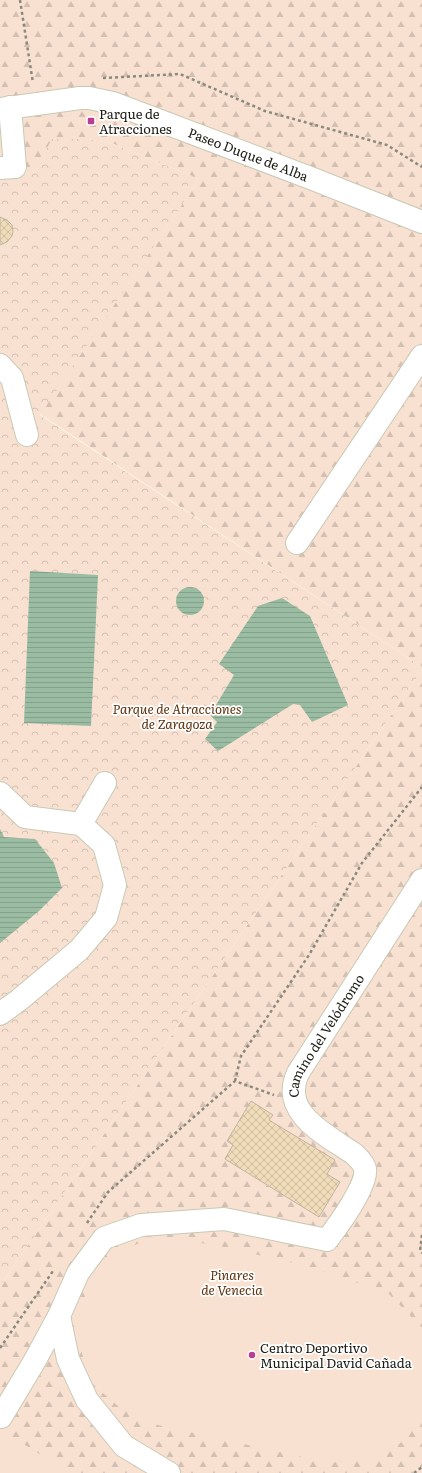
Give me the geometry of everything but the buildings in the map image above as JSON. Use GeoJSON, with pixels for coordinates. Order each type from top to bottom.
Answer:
{"type":"FeatureCollection","features":[{"type":"Feature","properties":{"kind":"street","name":"Paseo Duque de Alba"},"geometry":{"type":"LineString","coordinates":[[5,108],[89,98],[113,103],[422,222]]}},
{"type":"Feature","properties":{"kind":"street"},"geometry":{"type":"LineString","coordinates":[[0,168],[15,167],[5,108]]}},
{"type":"Feature","properties":{"kind":"street"},"geometry":{"type":"LineString","coordinates":[[297,543],[422,356]]}},
{"type":"Feature","properties":{"kind":"street"},"geometry":{"type":"LineString","coordinates":[[0,365],[12,378],[27,435]]}},
{"type":"Feature","properties":{"kind":"street"},"geometry":{"type":"LineString","coordinates":[[80,824],[105,783]]}},
{"type":"Feature","properties":{"kind":"street"},"geometry":{"type":"LineString","coordinates":[[0,793],[25,817],[80,824],[104,845],[116,885],[106,918],[79,950],[20,1000],[0,1014]]}},
{"type":"Feature","properties":{"kind":"street","name":"Camino del Velódromo"},"geometry":{"type":"LineString","coordinates":[[59,1316],[78,1273],[104,1238],[141,1224],[224,1219],[327,1240],[347,1212],[360,1187],[365,1169],[354,1154],[305,1120],[296,1103],[293,1091],[294,1084],[298,1073],[422,880]]}},
{"type":"Feature","properties":{"kind":"street"},"geometry":{"type":"LineString","coordinates":[[1,1417],[34,1362],[59,1316]]}},
{"type":"Feature","properties":{"kind":"street"},"geometry":{"type":"LineString","coordinates":[[59,1316],[68,1359],[87,1400],[124,1446],[169,1473]]}},
{"type":"Feature","properties":{"kind":"path"},"geometry":{"type":"LineString","coordinates":[[20,0],[37,103]]}},
{"type":"Feature","properties":{"kind":"path"},"geometry":{"type":"LineString","coordinates":[[99,78],[113,76],[180,74],[265,111],[387,145],[422,167]]}},
{"type":"Feature","properties":{"kind":"path"},"geometry":{"type":"LineString","coordinates":[[86,1225],[108,1192],[235,1081],[241,1056],[309,955],[362,863],[422,787]]}},
{"type":"Feature","properties":{"kind":"path"},"geometry":{"type":"LineString","coordinates":[[235,1081],[296,1103]]}},
{"type":"Feature","properties":{"kind":"path"},"geometry":{"type":"LineString","coordinates":[[422,1235],[420,1251],[422,1253]]}},
{"type":"Feature","properties":{"kind":"path"},"geometry":{"type":"LineString","coordinates":[[0,1348],[54,1270]]}},
{"type":"Feature","properties":{"kind":"path"},"geometry":{"type":"LineString","coordinates":[[414,1473],[422,1467]]}},
{"type":"Feature","properties":{"kind":"green space"},"geometry":{"type":"Polygon","coordinates":[[[0,0],[422,0],[422,667],[40,414],[199,179],[114,144],[88,139],[53,139],[33,173],[0,175],[0,0]]]}},
{"type":"Feature","properties":{"kind":"green space","name":"Parque de Atracciones de Zaragoza"},"geometry":{"type":"Polygon","coordinates":[[[52,139],[88,139],[114,144],[199,179],[40,415],[422,667],[422,670],[0,1286],[0,175],[33,173],[52,139]]]}},
{"type":"Feature","properties":{"kind":"green space","name":"Pinares de Venecia"},"geometry":{"type":"Polygon","coordinates":[[[422,670],[422,1473],[0,1473],[0,1286],[422,670]]]}},
{"type":"Feature","properties":{"kind":"green space","name":"Centro Deportivo Municipal David Cañada"},"geometry":{"type":"Polygon","coordinates":[[[173,1239],[220,1246],[310,1267],[388,1293],[421,1327],[422,1331],[422,1414],[402,1442],[370,1458],[329,1463],[158,1425],[118,1406],[88,1380],[76,1326],[91,1276],[119,1253],[143,1241],[173,1239]]]}},
{"type":"Feature","properties":{"kind":"green space"},"geometry":{"type":"Polygon","coordinates":[[[0,1429],[69,1473],[0,1473],[0,1429]]]}},
{"type":"Feature","properties":{"kind":"shaded area"},"geometry":{"type":"Polygon","coordinates":[[[30,571],[98,575],[91,726],[24,723],[30,571]]]}},
{"type":"Feature","properties":{"kind":"shaded area"},"geometry":{"type":"Polygon","coordinates":[[[190,587],[200,591],[204,601],[200,611],[190,615],[180,611],[176,601],[180,591],[190,587]]]}},
{"type":"Feature","properties":{"kind":"shaded area"},"geometry":{"type":"Polygon","coordinates":[[[282,598],[310,616],[348,705],[312,722],[300,705],[293,704],[218,751],[205,739],[217,722],[210,715],[234,675],[219,664],[258,606],[282,598]]]}},
{"type":"Feature","properties":{"kind":"shaded area"},"geometry":{"type":"Polygon","coordinates":[[[0,829],[4,837],[35,839],[54,863],[62,888],[39,911],[0,943],[0,829]]]}},
{"type":"Feature","properties":{"kind":"place","name":"Parque de Atracciones"},"geometry":{"type":"Point","coordinates":[91,121]}},
{"type":"Feature","properties":{"kind":"place","name":"Centro Deportivo Municipal David Cañada"},"geometry":{"type":"Point","coordinates":[252,1355]}}]}
